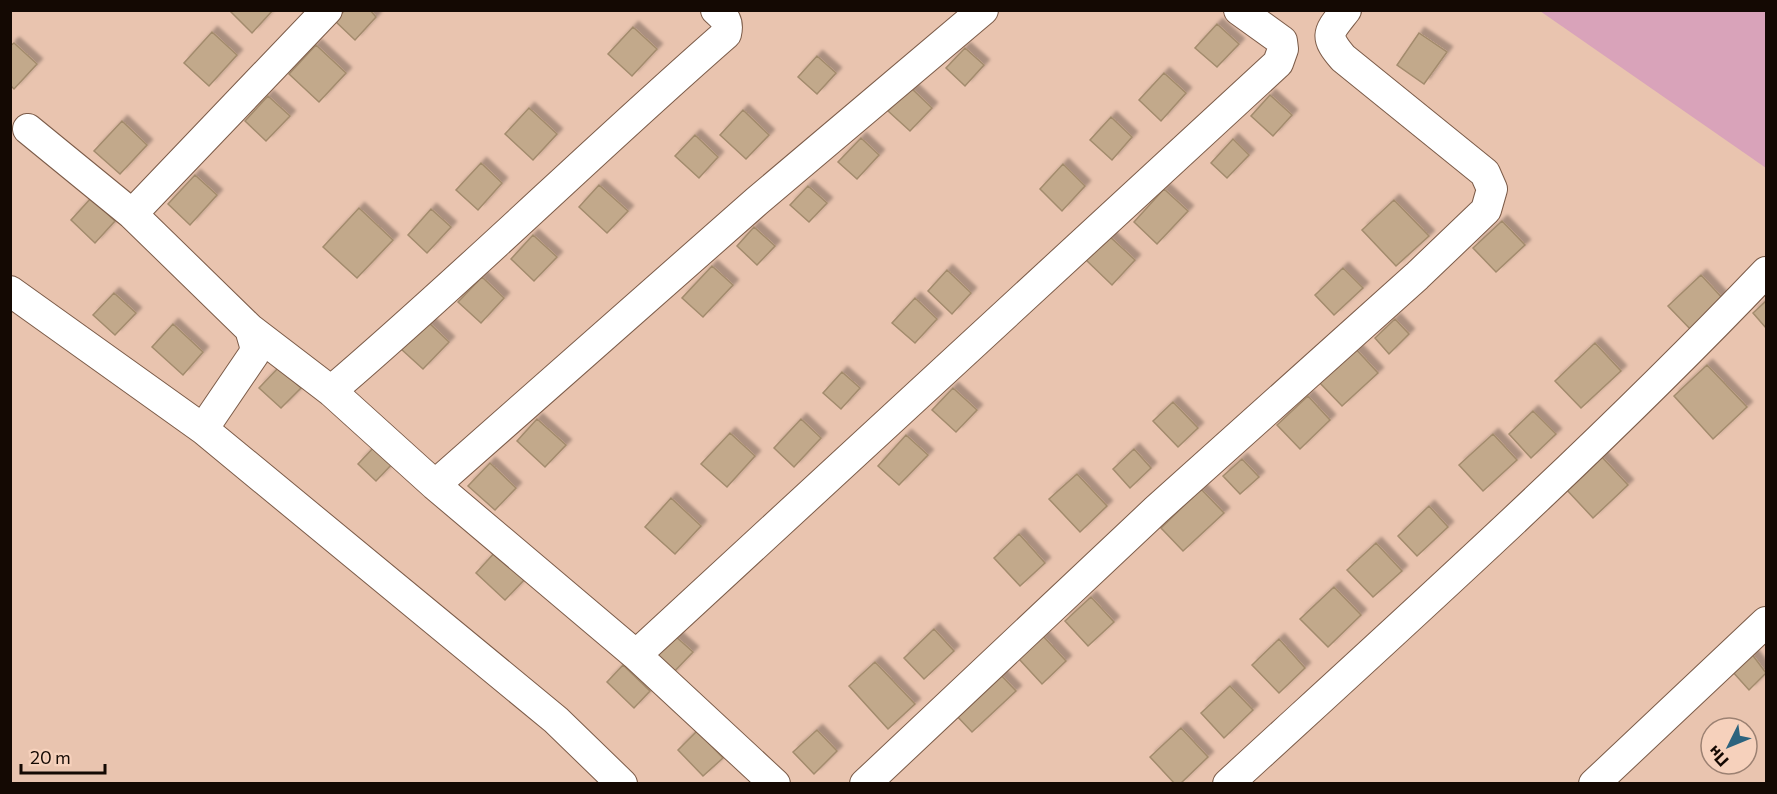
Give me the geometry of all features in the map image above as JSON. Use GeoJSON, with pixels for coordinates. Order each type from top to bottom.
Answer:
{"type":"FeatureCollection","features":[{"type":"Feature","properties":{"kind":"street"},"geometry":{"type":"LineString","coordinates":[[132,214],[327,10]]}},
{"type":"Feature","properties":{"kind":"street"},"geometry":{"type":"LineString","coordinates":[[331,391],[424,312],[640,109],[726,34],[728,26],[725,17],[716,10]]}},
{"type":"Feature","properties":{"kind":"street"},"geometry":{"type":"LineString","coordinates":[[435,484],[757,201],[983,10]]}},
{"type":"Feature","properties":{"kind":"street"},"geometry":{"type":"LineString","coordinates":[[636,655],[1278,63],[1283,49],[1282,41],[1239,10]]}},
{"type":"Feature","properties":{"kind":"street"},"geometry":{"type":"LineString","coordinates":[[865,783],[1156,510],[1417,276],[1486,210],[1492,189],[1485,173],[1351,65],[1331,45],[1328,37],[1346,10]]}},
{"type":"Feature","properties":{"kind":"street"},"geometry":{"type":"LineString","coordinates":[[28,129],[132,214],[250,329],[331,391],[435,484],[636,655],[775,783]]}},
{"type":"Feature","properties":{"kind":"street"},"geometry":{"type":"LineString","coordinates":[[1228,783],[1512,525],[1690,351],[1767,272]]}},
{"type":"Feature","properties":{"kind":"street"},"geometry":{"type":"LineString","coordinates":[[10,291],[203,429],[556,720],[622,783]]}},
{"type":"Feature","properties":{"kind":"street"},"geometry":{"type":"LineString","coordinates":[[203,429],[254,354],[255,346],[250,329]]}},
{"type":"Feature","properties":{"kind":"street"},"geometry":{"type":"LineString","coordinates":[[1594,783],[1767,622]]}},
{"type":"Feature","properties":{"kind":"shaded area"},"geometry":{"type":"Polygon","coordinates":[[[1540,11],[1766,11],[1766,168],[1540,11]]]}},
{"type":"Feature","properties":{"kind":"building"},"geometry":{"type":"Polygon","coordinates":[[[229,10],[273,10],[252,33],[229,10]]]}},
{"type":"Feature","properties":{"kind":"building"},"geometry":{"type":"Polygon","coordinates":[[[345,10],[370,10],[376,17],[355,40],[335,21],[345,10]]]}},
{"type":"Feature","properties":{"kind":"building"},"geometry":{"type":"Polygon","coordinates":[[[1217,24],[1239,44],[1217,67],[1195,48],[1217,24]]]}},
{"type":"Feature","properties":{"kind":"building"},"geometry":{"type":"Polygon","coordinates":[[[633,27],[657,49],[632,76],[608,54],[633,27]]]}},
{"type":"Feature","properties":{"kind":"building"},"geometry":{"type":"Polygon","coordinates":[[[212,32],[237,55],[209,86],[184,63],[212,32]]]}},
{"type":"Feature","properties":{"kind":"building"},"geometry":{"type":"Polygon","coordinates":[[[1419,33],[1447,52],[1424,84],[1397,65],[1419,33]]]}},
{"type":"Feature","properties":{"kind":"building"},"geometry":{"type":"Polygon","coordinates":[[[14,43],[37,64],[14,89],[10,85],[10,46],[14,43]]]}},
{"type":"Feature","properties":{"kind":"building"},"geometry":{"type":"Polygon","coordinates":[[[316,45],[346,73],[319,102],[289,74],[316,45]]]}},
{"type":"Feature","properties":{"kind":"building"},"geometry":{"type":"Polygon","coordinates":[[[965,48],[984,65],[965,86],[946,68],[965,48]]]}},
{"type":"Feature","properties":{"kind":"building"},"geometry":{"type":"Polygon","coordinates":[[[817,56],[836,73],[817,94],[798,77],[817,56]]]}},
{"type":"Feature","properties":{"kind":"building"},"geometry":{"type":"Polygon","coordinates":[[[1164,73],[1186,93],[1161,121],[1139,100],[1164,73]]]}},
{"type":"Feature","properties":{"kind":"building"},"geometry":{"type":"Polygon","coordinates":[[[910,87],[932,108],[910,131],[888,111],[910,87]]]}},
{"type":"Feature","properties":{"kind":"building"},"geometry":{"type":"Polygon","coordinates":[[[1270,95],[1292,115],[1273,136],[1251,116],[1270,95]]]}},
{"type":"Feature","properties":{"kind":"building"},"geometry":{"type":"Polygon","coordinates":[[[268,96],[290,116],[266,141],[245,121],[268,96]]]}},
{"type":"Feature","properties":{"kind":"building"},"geometry":{"type":"Polygon","coordinates":[[[529,108],[557,134],[533,160],[505,134],[529,108]]]}},
{"type":"Feature","properties":{"kind":"building"},"geometry":{"type":"Polygon","coordinates":[[[743,110],[769,135],[746,159],[720,135],[743,110]]]}},
{"type":"Feature","properties":{"kind":"building"},"geometry":{"type":"Polygon","coordinates":[[[1111,117],[1132,137],[1112,160],[1090,140],[1111,117]]]}},
{"type":"Feature","properties":{"kind":"building"},"geometry":{"type":"Polygon","coordinates":[[[122,121],[147,145],[120,174],[94,151],[122,121]]]}},
{"type":"Feature","properties":{"kind":"building"},"geometry":{"type":"Polygon","coordinates":[[[695,135],[718,157],[699,178],[675,156],[695,135]]]}},
{"type":"Feature","properties":{"kind":"building"},"geometry":{"type":"Polygon","coordinates":[[[861,138],[879,155],[857,179],[838,162],[861,138]]]}},
{"type":"Feature","properties":{"kind":"building"},"geometry":{"type":"Polygon","coordinates":[[[1233,139],[1249,155],[1227,178],[1211,163],[1233,139]]]}},
{"type":"Feature","properties":{"kind":"building"},"geometry":{"type":"Polygon","coordinates":[[[481,163],[502,183],[478,210],[456,190],[481,163]]]}},
{"type":"Feature","properties":{"kind":"building"},"geometry":{"type":"Polygon","coordinates":[[[1063,164],[1085,186],[1062,211],[1040,189],[1063,164]]]}},
{"type":"Feature","properties":{"kind":"building"},"geometry":{"type":"Polygon","coordinates":[[[195,175],[217,195],[190,225],[168,204],[195,175]]]}},
{"type":"Feature","properties":{"kind":"building"},"geometry":{"type":"Polygon","coordinates":[[[599,185],[628,211],[607,233],[579,207],[599,185]]]}},
{"type":"Feature","properties":{"kind":"building"},"geometry":{"type":"Polygon","coordinates":[[[808,186],[827,203],[809,222],[790,205],[808,186]]]}},
{"type":"Feature","properties":{"kind":"building"},"geometry":{"type":"Polygon","coordinates":[[[1164,189],[1188,211],[1157,244],[1134,222],[1164,189]]]}},
{"type":"Feature","properties":{"kind":"building"},"geometry":{"type":"Polygon","coordinates":[[[91,198],[115,221],[95,243],[71,220],[91,198]]]}},
{"type":"Feature","properties":{"kind":"building"},"geometry":{"type":"Polygon","coordinates":[[[1394,200],[1429,236],[1396,266],[1362,230],[1394,200]]]}},
{"type":"Feature","properties":{"kind":"building"},"geometry":{"type":"Polygon","coordinates":[[[359,208],[393,240],[357,278],[323,247],[359,208]]]}},
{"type":"Feature","properties":{"kind":"building"},"geometry":{"type":"Polygon","coordinates":[[[431,209],[451,227],[427,253],[408,235],[431,209]]]}},
{"type":"Feature","properties":{"kind":"building"},"geometry":{"type":"Polygon","coordinates":[[[1502,221],[1525,245],[1496,272],[1473,248],[1502,221]]]}},
{"type":"Feature","properties":{"kind":"building"},"geometry":{"type":"Polygon","coordinates":[[[754,227],[775,246],[757,265],[737,246],[754,227]]]}},
{"type":"Feature","properties":{"kind":"building"},"geometry":{"type":"Polygon","coordinates":[[[533,235],[557,257],[534,281],[511,259],[533,235]]]}},
{"type":"Feature","properties":{"kind":"building"},"geometry":{"type":"Polygon","coordinates":[[[1108,235],[1135,260],[1112,285],[1086,260],[1108,235]]]}},
{"type":"Feature","properties":{"kind":"building"},"geometry":{"type":"Polygon","coordinates":[[[712,266],[733,285],[703,317],[682,298],[712,266]]]}},
{"type":"Feature","properties":{"kind":"building"},"geometry":{"type":"Polygon","coordinates":[[[1343,268],[1363,288],[1334,315],[1315,295],[1343,268]]]}},
{"type":"Feature","properties":{"kind":"building"},"geometry":{"type":"Polygon","coordinates":[[[947,270],[971,293],[952,314],[928,291],[947,270]]]}},
{"type":"Feature","properties":{"kind":"building"},"geometry":{"type":"Polygon","coordinates":[[[1701,275],[1725,301],[1693,332],[1668,306],[1701,275]]]}},
{"type":"Feature","properties":{"kind":"building"},"geometry":{"type":"Polygon","coordinates":[[[482,277],[504,298],[481,323],[458,302],[482,277]]]}},
{"type":"Feature","properties":{"kind":"building"},"geometry":{"type":"Polygon","coordinates":[[[114,293],[136,313],[115,335],[93,315],[114,293]]]}},
{"type":"Feature","properties":{"kind":"building"},"geometry":{"type":"Polygon","coordinates":[[[915,298],[937,319],[915,343],[892,323],[915,298]]]}},
{"type":"Feature","properties":{"kind":"building"},"geometry":{"type":"Polygon","coordinates":[[[1766,301],[1766,328],[1753,313],[1766,301]]]}},
{"type":"Feature","properties":{"kind":"building"},"geometry":{"type":"Polygon","coordinates":[[[1395,319],[1409,334],[1389,354],[1375,338],[1395,319]]]}},
{"type":"Feature","properties":{"kind":"building"},"geometry":{"type":"Polygon","coordinates":[[[427,321],[449,342],[423,369],[401,349],[427,321]]]}},
{"type":"Feature","properties":{"kind":"building"},"geometry":{"type":"Polygon","coordinates":[[[173,324],[203,352],[183,375],[152,347],[173,324]]]}},
{"type":"Feature","properties":{"kind":"building"},"geometry":{"type":"Polygon","coordinates":[[[1595,343],[1621,371],[1581,408],[1555,381],[1595,343]]]}},
{"type":"Feature","properties":{"kind":"building"},"geometry":{"type":"Polygon","coordinates":[[[1354,347],[1378,373],[1342,406],[1318,381],[1354,347]]]}},
{"type":"Feature","properties":{"kind":"building"},"geometry":{"type":"Polygon","coordinates":[[[1707,365],[1747,407],[1713,439],[1674,396],[1707,365]]]}},
{"type":"Feature","properties":{"kind":"building"},"geometry":{"type":"Polygon","coordinates":[[[279,367],[301,388],[281,408],[259,388],[279,367]]]}},
{"type":"Feature","properties":{"kind":"building"},"geometry":{"type":"Polygon","coordinates":[[[842,372],[860,388],[841,409],[823,393],[842,372]]]}},
{"type":"Feature","properties":{"kind":"building"},"geometry":{"type":"Polygon","coordinates":[[[953,388],[977,410],[956,432],[932,410],[953,388]]]}},
{"type":"Feature","properties":{"kind":"building"},"geometry":{"type":"Polygon","coordinates":[[[1308,396],[1330,420],[1300,449],[1277,425],[1308,396]]]}},
{"type":"Feature","properties":{"kind":"building"},"geometry":{"type":"Polygon","coordinates":[[[1173,402],[1198,428],[1178,447],[1153,421],[1173,402]]]}},
{"type":"Feature","properties":{"kind":"building"},"geometry":{"type":"Polygon","coordinates":[[[1533,411],[1556,434],[1531,458],[1509,434],[1533,411]]]}},
{"type":"Feature","properties":{"kind":"building"},"geometry":{"type":"Polygon","coordinates":[[[537,419],[566,445],[545,467],[517,441],[537,419]]]}},
{"type":"Feature","properties":{"kind":"building"},"geometry":{"type":"Polygon","coordinates":[[[801,419],[821,438],[794,467],[774,448],[801,419]]]}},
{"type":"Feature","properties":{"kind":"building"},"geometry":{"type":"Polygon","coordinates":[[[730,433],[755,456],[727,487],[701,464],[730,433]]]}},
{"type":"Feature","properties":{"kind":"building"},"geometry":{"type":"Polygon","coordinates":[[[1493,434],[1517,460],[1483,491],[1459,465],[1493,434]]]}},
{"type":"Feature","properties":{"kind":"building"},"geometry":{"type":"Polygon","coordinates":[[[906,435],[928,455],[899,485],[878,466],[906,435]]]}},
{"type":"Feature","properties":{"kind":"building"},"geometry":{"type":"Polygon","coordinates":[[[376,445],[394,462],[376,481],[358,464],[376,445]]]}},
{"type":"Feature","properties":{"kind":"building"},"geometry":{"type":"Polygon","coordinates":[[[1134,449],[1151,468],[1130,488],[1113,469],[1134,449]]]}},
{"type":"Feature","properties":{"kind":"building"},"geometry":{"type":"Polygon","coordinates":[[[1600,455],[1628,485],[1593,518],[1565,488],[1600,455]]]}},
{"type":"Feature","properties":{"kind":"building"},"geometry":{"type":"Polygon","coordinates":[[[1242,459],[1259,477],[1240,494],[1223,476],[1242,459]]]}},
{"type":"Feature","properties":{"kind":"building"},"geometry":{"type":"Polygon","coordinates":[[[490,463],[516,488],[495,510],[468,486],[490,463]]]}},
{"type":"Feature","properties":{"kind":"building"},"geometry":{"type":"Polygon","coordinates":[[[1077,474],[1107,506],[1080,532],[1049,499],[1077,474]]]}},
{"type":"Feature","properties":{"kind":"building"},"geometry":{"type":"Polygon","coordinates":[[[1201,489],[1224,513],[1183,551],[1161,528],[1201,489]]]}},
{"type":"Feature","properties":{"kind":"building"},"geometry":{"type":"Polygon","coordinates":[[[671,498],[701,526],[675,554],[645,527],[671,498]]]}},
{"type":"Feature","properties":{"kind":"building"},"geometry":{"type":"Polygon","coordinates":[[[1429,506],[1448,527],[1417,556],[1398,536],[1429,506]]]}},
{"type":"Feature","properties":{"kind":"building"},"geometry":{"type":"Polygon","coordinates":[[[1019,534],[1045,563],[1020,586],[994,558],[1019,534]]]}},
{"type":"Feature","properties":{"kind":"building"},"geometry":{"type":"Polygon","coordinates":[[[1376,543],[1402,571],[1373,597],[1347,570],[1376,543]]]}},
{"type":"Feature","properties":{"kind":"building"},"geometry":{"type":"Polygon","coordinates":[[[497,550],[526,578],[505,600],[476,573],[497,550]]]}},
{"type":"Feature","properties":{"kind":"building"},"geometry":{"type":"Polygon","coordinates":[[[1334,587],[1361,615],[1328,647],[1300,619],[1334,587]]]}},
{"type":"Feature","properties":{"kind":"building"},"geometry":{"type":"Polygon","coordinates":[[[1091,597],[1114,622],[1088,646],[1065,621],[1091,597]]]}},
{"type":"Feature","properties":{"kind":"building"},"geometry":{"type":"Polygon","coordinates":[[[934,629],[954,651],[924,679],[904,658],[934,629]]]}},
{"type":"Feature","properties":{"kind":"building"},"geometry":{"type":"Polygon","coordinates":[[[674,635],[693,652],[670,676],[652,659],[674,635]]]}},
{"type":"Feature","properties":{"kind":"building"},"geometry":{"type":"Polygon","coordinates":[[[1043,636],[1066,661],[1042,684],[1019,659],[1043,636]]]}},
{"type":"Feature","properties":{"kind":"building"},"geometry":{"type":"Polygon","coordinates":[[[1279,639],[1305,668],[1279,693],[1252,665],[1279,639]]]}},
{"type":"Feature","properties":{"kind":"building"},"geometry":{"type":"Polygon","coordinates":[[[1751,653],[1766,673],[1749,690],[1732,671],[1751,653]]]}},
{"type":"Feature","properties":{"kind":"building"},"geometry":{"type":"Polygon","coordinates":[[[875,662],[915,704],[888,729],[849,686],[875,662]]]}},
{"type":"Feature","properties":{"kind":"building"},"geometry":{"type":"Polygon","coordinates":[[[623,665],[650,691],[634,708],[607,682],[623,665]]]}},
{"type":"Feature","properties":{"kind":"building"},"geometry":{"type":"Polygon","coordinates":[[[998,672],[1016,691],[972,732],[954,713],[998,672]]]}},
{"type":"Feature","properties":{"kind":"building"},"geometry":{"type":"Polygon","coordinates":[[[1230,686],[1253,710],[1224,738],[1201,713],[1230,686]]]}},
{"type":"Feature","properties":{"kind":"building"},"geometry":{"type":"Polygon","coordinates":[[[1181,728],[1208,757],[1180,784],[1175,784],[1150,757],[1181,728]]]}},
{"type":"Feature","properties":{"kind":"building"},"geometry":{"type":"Polygon","coordinates":[[[817,730],[837,751],[814,774],[793,752],[817,730]]]}},
{"type":"Feature","properties":{"kind":"building"},"geometry":{"type":"Polygon","coordinates":[[[697,731],[723,758],[703,776],[678,750],[697,731]]]}}]}
